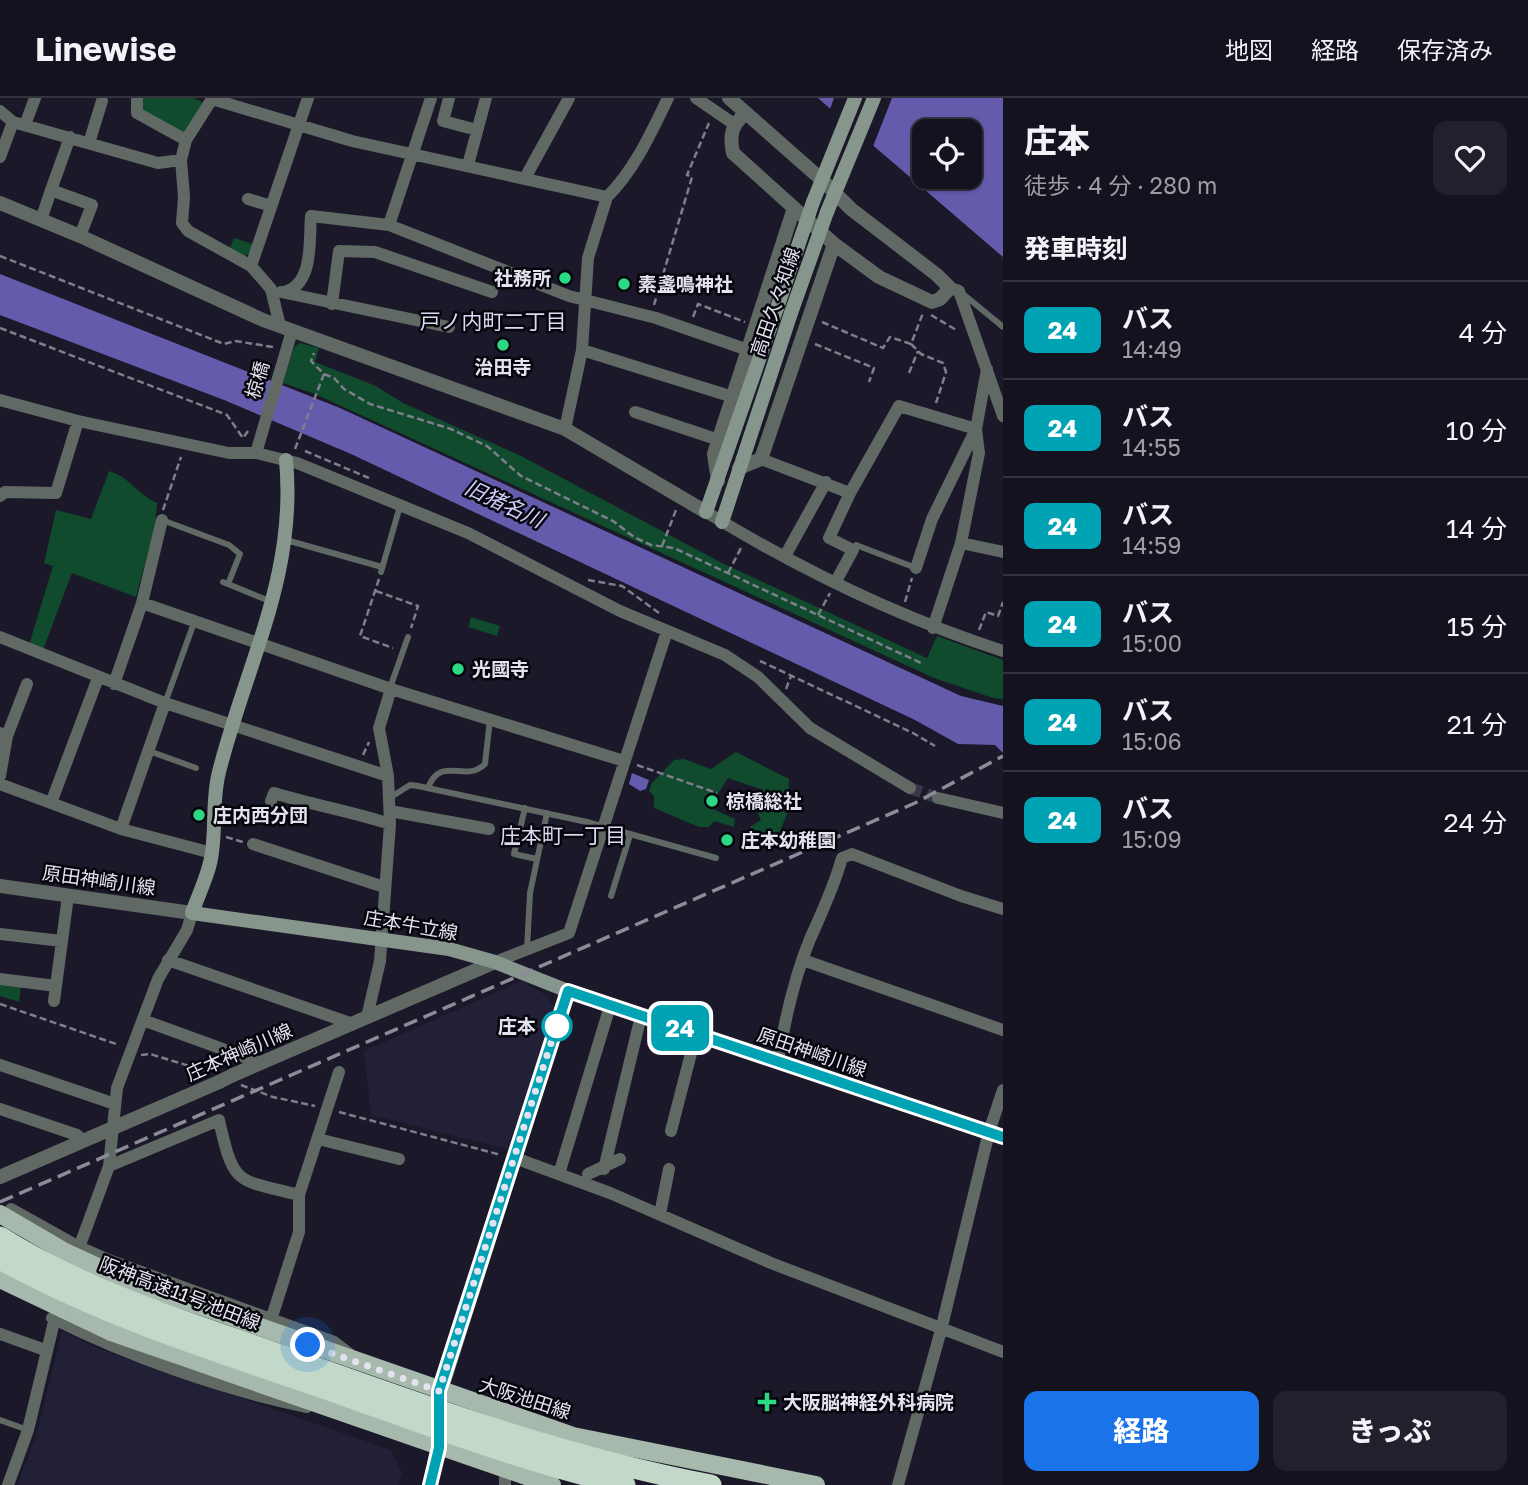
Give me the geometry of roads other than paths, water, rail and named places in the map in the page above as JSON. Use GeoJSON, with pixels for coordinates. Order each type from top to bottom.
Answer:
{"type":"FeatureCollection","features":[{"type":"Feature","properties":{"kind":"highway","name":"阪神高速11号池田線"},"geometry":{"type":"LineString","coordinates":[[0,1237],[74,1277],[143,1306],[478,1425],[591,1460],[711,1485]]}},
{"type":"Feature","properties":{"kind":"highway"},"geometry":{"type":"LineString","coordinates":[[0,1259],[67,1294],[138,1324],[533,1461],[625,1485]]}},
{"type":"Feature","properties":{"kind":"main road","name":"高田久々知線"},"geometry":{"type":"LineString","coordinates":[[722,522],[813,202],[855,98]]}},
{"type":"Feature","properties":{"kind":"main road","name":"高田久々知線"},"geometry":{"type":"LineString","coordinates":[[706,512],[784,310],[874,98]]}},
{"type":"Feature","properties":{"kind":"main road"},"geometry":{"type":"LineString","coordinates":[[192,913],[212,853],[213,800],[233,727],[274,603],[286,540],[289,491],[286,460]]}},
{"type":"Feature","properties":{"kind":"main road","name":"庄本牛立線"},"geometry":{"type":"LineString","coordinates":[[192,913],[382,937],[449,949],[495,962],[568,991]]}},
{"type":"Feature","properties":{"kind":"main road"},"geometry":{"type":"LineString","coordinates":[[430,1485],[439,1448],[439,1391],[568,991]]}},
{"type":"Feature","properties":{"kind":"main road","name":"大阪池田線"},"geometry":{"type":"LineString","coordinates":[[6,1212],[65,1251],[128,1281],[528,1422],[608,1445],[816,1485]]}},
{"type":"Feature","properties":{"kind":"main road"},"geometry":{"type":"LineString","coordinates":[[0,1279],[111,1332],[439,1448],[505,1478],[552,1485]]}},
{"type":"Feature","properties":{"kind":"street"},"geometry":{"type":"LineString","coordinates":[[0,157],[34,98]]}},
{"type":"Feature","properties":{"kind":"street"},"geometry":{"type":"LineString","coordinates":[[137,98],[137,113],[186,140]]}},
{"type":"Feature","properties":{"kind":"street"},"geometry":{"type":"LineString","coordinates":[[449,327],[277,291],[251,266],[188,231],[182,223],[184,197],[181,160],[186,140],[212,98],[352,141],[607,197]]}},
{"type":"Feature","properties":{"kind":"street"},"geometry":{"type":"LineString","coordinates":[[251,266],[307,98]]}},
{"type":"Feature","properties":{"kind":"street"},"geometry":{"type":"LineString","coordinates":[[389,225],[431,98]]}},
{"type":"Feature","properties":{"kind":"street"},"geometry":{"type":"LineString","coordinates":[[449,98],[443,121],[477,130]]}},
{"type":"Feature","properties":{"kind":"street"},"geometry":{"type":"LineString","coordinates":[[468,165],[486,98]]}},
{"type":"Feature","properties":{"kind":"street"},"geometry":{"type":"LineString","coordinates":[[525,178],[569,98]]}},
{"type":"Feature","properties":{"kind":"street"},"geometry":{"type":"LineString","coordinates":[[565,429],[582,350],[588,258],[607,197],[620,184],[641,154],[668,98]]}},
{"type":"Feature","properties":{"kind":"street"},"geometry":{"type":"LineString","coordinates":[[696,98],[733,124]]}},
{"type":"Feature","properties":{"kind":"street"},"geometry":{"type":"LineString","coordinates":[[729,98],[824,175],[955,290],[1003,415],[980,414]]}},
{"type":"Feature","properties":{"kind":"street"},"geometry":{"type":"LineString","coordinates":[[89,143],[102,101]]}},
{"type":"Feature","properties":{"kind":"street"},"geometry":{"type":"LineString","coordinates":[[0,111],[19,123],[158,163],[181,160]]}},
{"type":"Feature","properties":{"kind":"street"},"geometry":{"type":"LineString","coordinates":[[746,113],[733,124],[730,139],[733,153],[834,244],[878,277],[932,302],[955,290]]}},
{"type":"Feature","properties":{"kind":"street"},"geometry":{"type":"LineString","coordinates":[[41,220],[70,137]]}},
{"type":"Feature","properties":{"kind":"street"},"geometry":{"type":"LineString","coordinates":[[51,190],[92,205],[80,236]]}},
{"type":"Feature","properties":{"kind":"street"},"geometry":{"type":"LineString","coordinates":[[248,199],[271,206]]}},
{"type":"Feature","properties":{"kind":"street"},"geometry":{"type":"LineString","coordinates":[[0,203],[286,329],[565,429],[722,522],[835,583],[933,628],[1003,651]]}},
{"type":"Feature","properties":{"kind":"street"},"geometry":{"type":"LineString","coordinates":[[718,484],[715,454],[794,208]]}},
{"type":"Feature","properties":{"kind":"street"},"geometry":{"type":"LineString","coordinates":[[277,291],[297,285],[307,268],[311,216],[389,225],[585,301],[689,329],[748,350]]}},
{"type":"Feature","properties":{"kind":"street"},"geometry":{"type":"LineString","coordinates":[[761,459],[834,244]]}},
{"type":"Feature","properties":{"kind":"street"},"geometry":{"type":"LineString","coordinates":[[331,304],[339,251],[375,252],[492,292]]}},
{"type":"Feature","properties":{"kind":"street"},"geometry":{"type":"LineString","coordinates":[[277,291],[286,329]]}},
{"type":"Feature","properties":{"kind":"street","name":"椋橋"},"geometry":{"type":"LineString","coordinates":[[257,447],[286,329]]}},
{"type":"Feature","properties":{"kind":"street"},"geometry":{"type":"LineString","coordinates":[[582,350],[733,397]]}},
{"type":"Feature","properties":{"kind":"street"},"geometry":{"type":"LineString","coordinates":[[915,568],[932,519],[976,429],[987,369]]}},
{"type":"Feature","properties":{"kind":"street"},"geometry":{"type":"LineString","coordinates":[[0,401],[78,421],[229,453],[257,447],[468,533],[620,611],[725,655],[758,677],[810,728],[910,788]]}},
{"type":"Feature","properties":{"kind":"street"},"geometry":{"type":"LineString","coordinates":[[835,583],[853,550],[829,538],[850,493],[899,406],[976,429]]}},
{"type":"Feature","properties":{"kind":"street"},"geometry":{"type":"LineString","coordinates":[[635,412],[719,440]]}},
{"type":"Feature","properties":{"kind":"street"},"geometry":{"type":"LineString","coordinates":[[0,496],[5,492],[56,493],[78,421]]}},
{"type":"Feature","properties":{"kind":"street"},"geometry":{"type":"LineString","coordinates":[[933,628],[961,543],[979,453],[976,429]]}},
{"type":"Feature","properties":{"kind":"street"},"geometry":{"type":"LineString","coordinates":[[739,468],[761,459],[850,493]]}},
{"type":"Feature","properties":{"kind":"street"},"geometry":{"type":"LineString","coordinates":[[785,556],[827,482]]}},
{"type":"Feature","properties":{"kind":"street"},"geometry":{"type":"LineString","coordinates":[[114,684],[142,603],[162,520]]}},
{"type":"Feature","properties":{"kind":"street"},"geometry":{"type":"LineString","coordinates":[[961,543],[1003,552]]}},
{"type":"Feature","properties":{"kind":"street"},"geometry":{"type":"LineString","coordinates":[[142,603],[391,688],[624,761]]}},
{"type":"Feature","properties":{"kind":"street"},"geometry":{"type":"LineString","coordinates":[[495,962],[569,933],[667,631]]}},
{"type":"Feature","properties":{"kind":"street"},"geometry":{"type":"LineString","coordinates":[[0,637],[165,703],[388,776]]}},
{"type":"Feature","properties":{"kind":"street"},"geometry":{"type":"LineString","coordinates":[[51,803],[98,678]]}},
{"type":"Feature","properties":{"kind":"street"},"geometry":{"type":"LineString","coordinates":[[0,776],[3,734],[27,684]]}},
{"type":"Feature","properties":{"kind":"street"},"geometry":{"type":"LineString","coordinates":[[367,1017],[380,961],[382,937],[389,811],[388,776],[379,729],[391,688]]}},
{"type":"Feature","properties":{"kind":"street"},"geometry":{"type":"LineString","coordinates":[[121,829],[165,703]]}},
{"type":"Feature","properties":{"kind":"street"},"geometry":{"type":"LineString","coordinates":[[0,784],[121,829],[212,853]]}},
{"type":"Feature","properties":{"kind":"street"},"geometry":{"type":"LineString","coordinates":[[271,801],[274,793],[312,805],[389,811],[489,829]]}},
{"type":"Feature","properties":{"kind":"street"},"geometry":{"type":"LineString","coordinates":[[938,798],[1003,813]]}},
{"type":"Feature","properties":{"kind":"street"},"geometry":{"type":"LineString","coordinates":[[253,844],[384,887]]}},
{"type":"Feature","properties":{"kind":"street"},"geometry":{"type":"LineString","coordinates":[[779,1060],[788,1007],[803,960],[832,894],[842,858],[852,854],[961,896],[1003,909]]}},
{"type":"Feature","properties":{"kind":"street","name":"原田神崎川線"},"geometry":{"type":"LineString","coordinates":[[0,886],[192,913]]}},
{"type":"Feature","properties":{"kind":"street"},"geometry":{"type":"LineString","coordinates":[[54,1001],[68,895]]}},
{"type":"Feature","properties":{"kind":"street"},"geometry":{"type":"LineString","coordinates":[[8,1485],[28,1430],[45,1350],[53,1330],[52,1318],[109,1167],[115,1128],[115,1104],[132,1049],[168,960],[187,930],[192,913]]}},
{"type":"Feature","properties":{"kind":"street"},"geometry":{"type":"LineString","coordinates":[[0,934],[62,941]]}},
{"type":"Feature","properties":{"kind":"street"},"geometry":{"type":"LineString","coordinates":[[168,960],[350,1023]]}},
{"type":"Feature","properties":{"kind":"street"},"geometry":{"type":"LineString","coordinates":[[803,960],[1003,1030]]}},
{"type":"Feature","properties":{"kind":"street","name":"庄本神崎川線"},"geometry":{"type":"LineString","coordinates":[[0,1177],[495,962]]}},
{"type":"Feature","properties":{"kind":"street"},"geometry":{"type":"LineString","coordinates":[[0,979],[56,986]]}},
{"type":"Feature","properties":{"kind":"street","name":"原田神崎川線"},"geometry":{"type":"LineString","coordinates":[[568,991],[996,1135]]}},
{"type":"Feature","properties":{"kind":"street"},"geometry":{"type":"LineString","coordinates":[[559,1174],[610,1006]]}},
{"type":"Feature","properties":{"kind":"street"},"geometry":{"type":"LineString","coordinates":[[604,1169],[640,1016]]}},
{"type":"Feature","properties":{"kind":"street"},"geometry":{"type":"LineString","coordinates":[[143,1020],[261,1063]]}},
{"type":"Feature","properties":{"kind":"street"},"geometry":{"type":"LineString","coordinates":[[671,1130],[696,1034]]}},
{"type":"Feature","properties":{"kind":"street"},"geometry":{"type":"LineString","coordinates":[[0,1065],[115,1104]]}},
{"type":"Feature","properties":{"kind":"street"},"geometry":{"type":"LineString","coordinates":[[271,1320],[299,1232],[299,1195],[339,1072]]}},
{"type":"Feature","properties":{"kind":"street"},"geometry":{"type":"LineString","coordinates":[[898,1485],[996,1135],[1003,1090]]}},
{"type":"Feature","properties":{"kind":"street"},"geometry":{"type":"LineString","coordinates":[[0,1109],[77,1135],[83,1141]]}},
{"type":"Feature","properties":{"kind":"street"},"geometry":{"type":"LineString","coordinates":[[109,1167],[219,1120],[230,1167],[243,1181],[299,1195]]}},
{"type":"Feature","properties":{"kind":"street"},"geometry":{"type":"LineString","coordinates":[[318,1139],[399,1160]]}},
{"type":"Feature","properties":{"kind":"street"},"geometry":{"type":"LineString","coordinates":[[515,1158],[660,1214],[771,1263],[1003,1352]]}},
{"type":"Feature","properties":{"kind":"street"},"geometry":{"type":"LineString","coordinates":[[589,1174],[620,1159]]}},
{"type":"Feature","properties":{"kind":"street"},"geometry":{"type":"LineString","coordinates":[[660,1214],[669,1169]]}},
{"type":"Feature","properties":{"kind":"street"},"geometry":{"type":"LineString","coordinates":[[6,1212],[79,1247],[334,1342],[363,1365]]}},
{"type":"Feature","properties":{"kind":"street"},"geometry":{"type":"LineString","coordinates":[[52,1318],[107,1344],[266,1399],[348,1415]]}},
{"type":"Feature","properties":{"kind":"street"},"geometry":{"type":"LineString","coordinates":[[0,1334],[45,1350]]}},
{"type":"Feature","properties":{"kind":"lane"},"geometry":{"type":"LineString","coordinates":[[955,290],[1003,327]]}},
{"type":"Feature","properties":{"kind":"lane"},"geometry":{"type":"LineString","coordinates":[[286,540],[382,570],[400,506]]}},
{"type":"Feature","properties":{"kind":"lane"},"geometry":{"type":"LineString","coordinates":[[162,520],[229,545],[240,554],[226,583],[274,603]]}},
{"type":"Feature","properties":{"kind":"lane"},"geometry":{"type":"LineString","coordinates":[[853,550],[856,545],[915,568]]}},
{"type":"Feature","properties":{"kind":"lane"},"geometry":{"type":"LineString","coordinates":[[165,703],[195,620]]}},
{"type":"Feature","properties":{"kind":"lane"},"geometry":{"type":"LineString","coordinates":[[391,688],[408,638]]}},
{"type":"Feature","properties":{"kind":"lane"},"geometry":{"type":"LineString","coordinates":[[428,788],[433,776],[440,771],[469,772],[485,764],[490,719]]}},
{"type":"Feature","properties":{"kind":"lane"},"geometry":{"type":"LineString","coordinates":[[149,751],[196,768]]}},
{"type":"Feature","properties":{"kind":"lane"},"geometry":{"type":"LineString","coordinates":[[389,811],[410,785],[547,813],[716,858]]}},
{"type":"Feature","properties":{"kind":"lane"},"geometry":{"type":"LineString","coordinates":[[524,808],[514,854],[537,859]]}},
{"type":"Feature","properties":{"kind":"lane"},"geometry":{"type":"LineString","coordinates":[[527,950],[528,906],[547,813]]}},
{"type":"Feature","properties":{"kind":"lane"},"geometry":{"type":"LineString","coordinates":[[611,895],[630,835]]}},
{"type":"Feature","properties":{"kind":"lane"},"geometry":{"type":"LineString","coordinates":[[0,1420],[28,1430]]}},
{"type":"Feature","properties":{"kind":"water"},"geometry":{"type":"Polygon","coordinates":[[[818,98],[1003,98],[1003,257],[924,189],[982,189],[982,119],[912,119],[912,179],[818,98]]]}},
{"type":"Feature","properties":{"kind":"water","name":"旧猪名川"},"geometry":{"type":"Polygon","coordinates":[[[0,274],[340,408],[961,696],[1003,706],[1003,753],[995,745],[958,744],[915,720],[351,454],[224,400],[0,315],[0,274]]]}},
{"type":"Feature","properties":{"kind":"water"},"geometry":{"type":"Polygon","coordinates":[[[632,773],[649,780],[646,789],[640,791],[629,784],[632,773]]]}},
{"type":"Feature","properties":{"kind":"tunnel"},"geometry":{"type":"LineString","coordinates":[[910,788],[938,798]]}},
{"type":"Feature","properties":{"kind":"railway"},"geometry":{"type":"LineString","coordinates":[[0,1202],[915,803],[1003,756]]}},
{"type":"Feature","properties":{"kind":"place","name":"社務所"},"geometry":{"type":"Point","coordinates":[565,278]}},
{"type":"Feature","properties":{"kind":"place","name":"素盞鳴神社"},"geometry":{"type":"Point","coordinates":[624,284]}},
{"type":"Feature","properties":{"kind":"place","name":"治田寺"},"geometry":{"type":"Point","coordinates":[503,345]}},
{"type":"Feature","properties":{"kind":"place","name":"光國寺"},"geometry":{"type":"Point","coordinates":[458,669]}},
{"type":"Feature","properties":{"kind":"place","name":"椋橋総社"},"geometry":{"type":"Point","coordinates":[712,801]}},
{"type":"Feature","properties":{"kind":"place","name":"庄内西分団"},"geometry":{"type":"Point","coordinates":[199,815]}},
{"type":"Feature","properties":{"kind":"place","name":"庄本幼稚園"},"geometry":{"type":"Point","coordinates":[727,840]}},
{"type":"Feature","properties":{"kind":"place","name":"庄本"},"geometry":{"type":"Point","coordinates":[557,1026]}},
{"type":"Feature","properties":{"kind":"place","name":"大阪脳神経外科病院"},"geometry":{"type":"Point","coordinates":[767,1402]}},
{"type":"Feature","properties":{"kind":"district","name":"戸ノ内町二丁目"},"geometry":{"type":"Point","coordinates":[493,322]}},
{"type":"Feature","properties":{"kind":"district","name":"庄本町一丁目"},"geometry":{"type":"Point","coordinates":[563,836]}}]}
